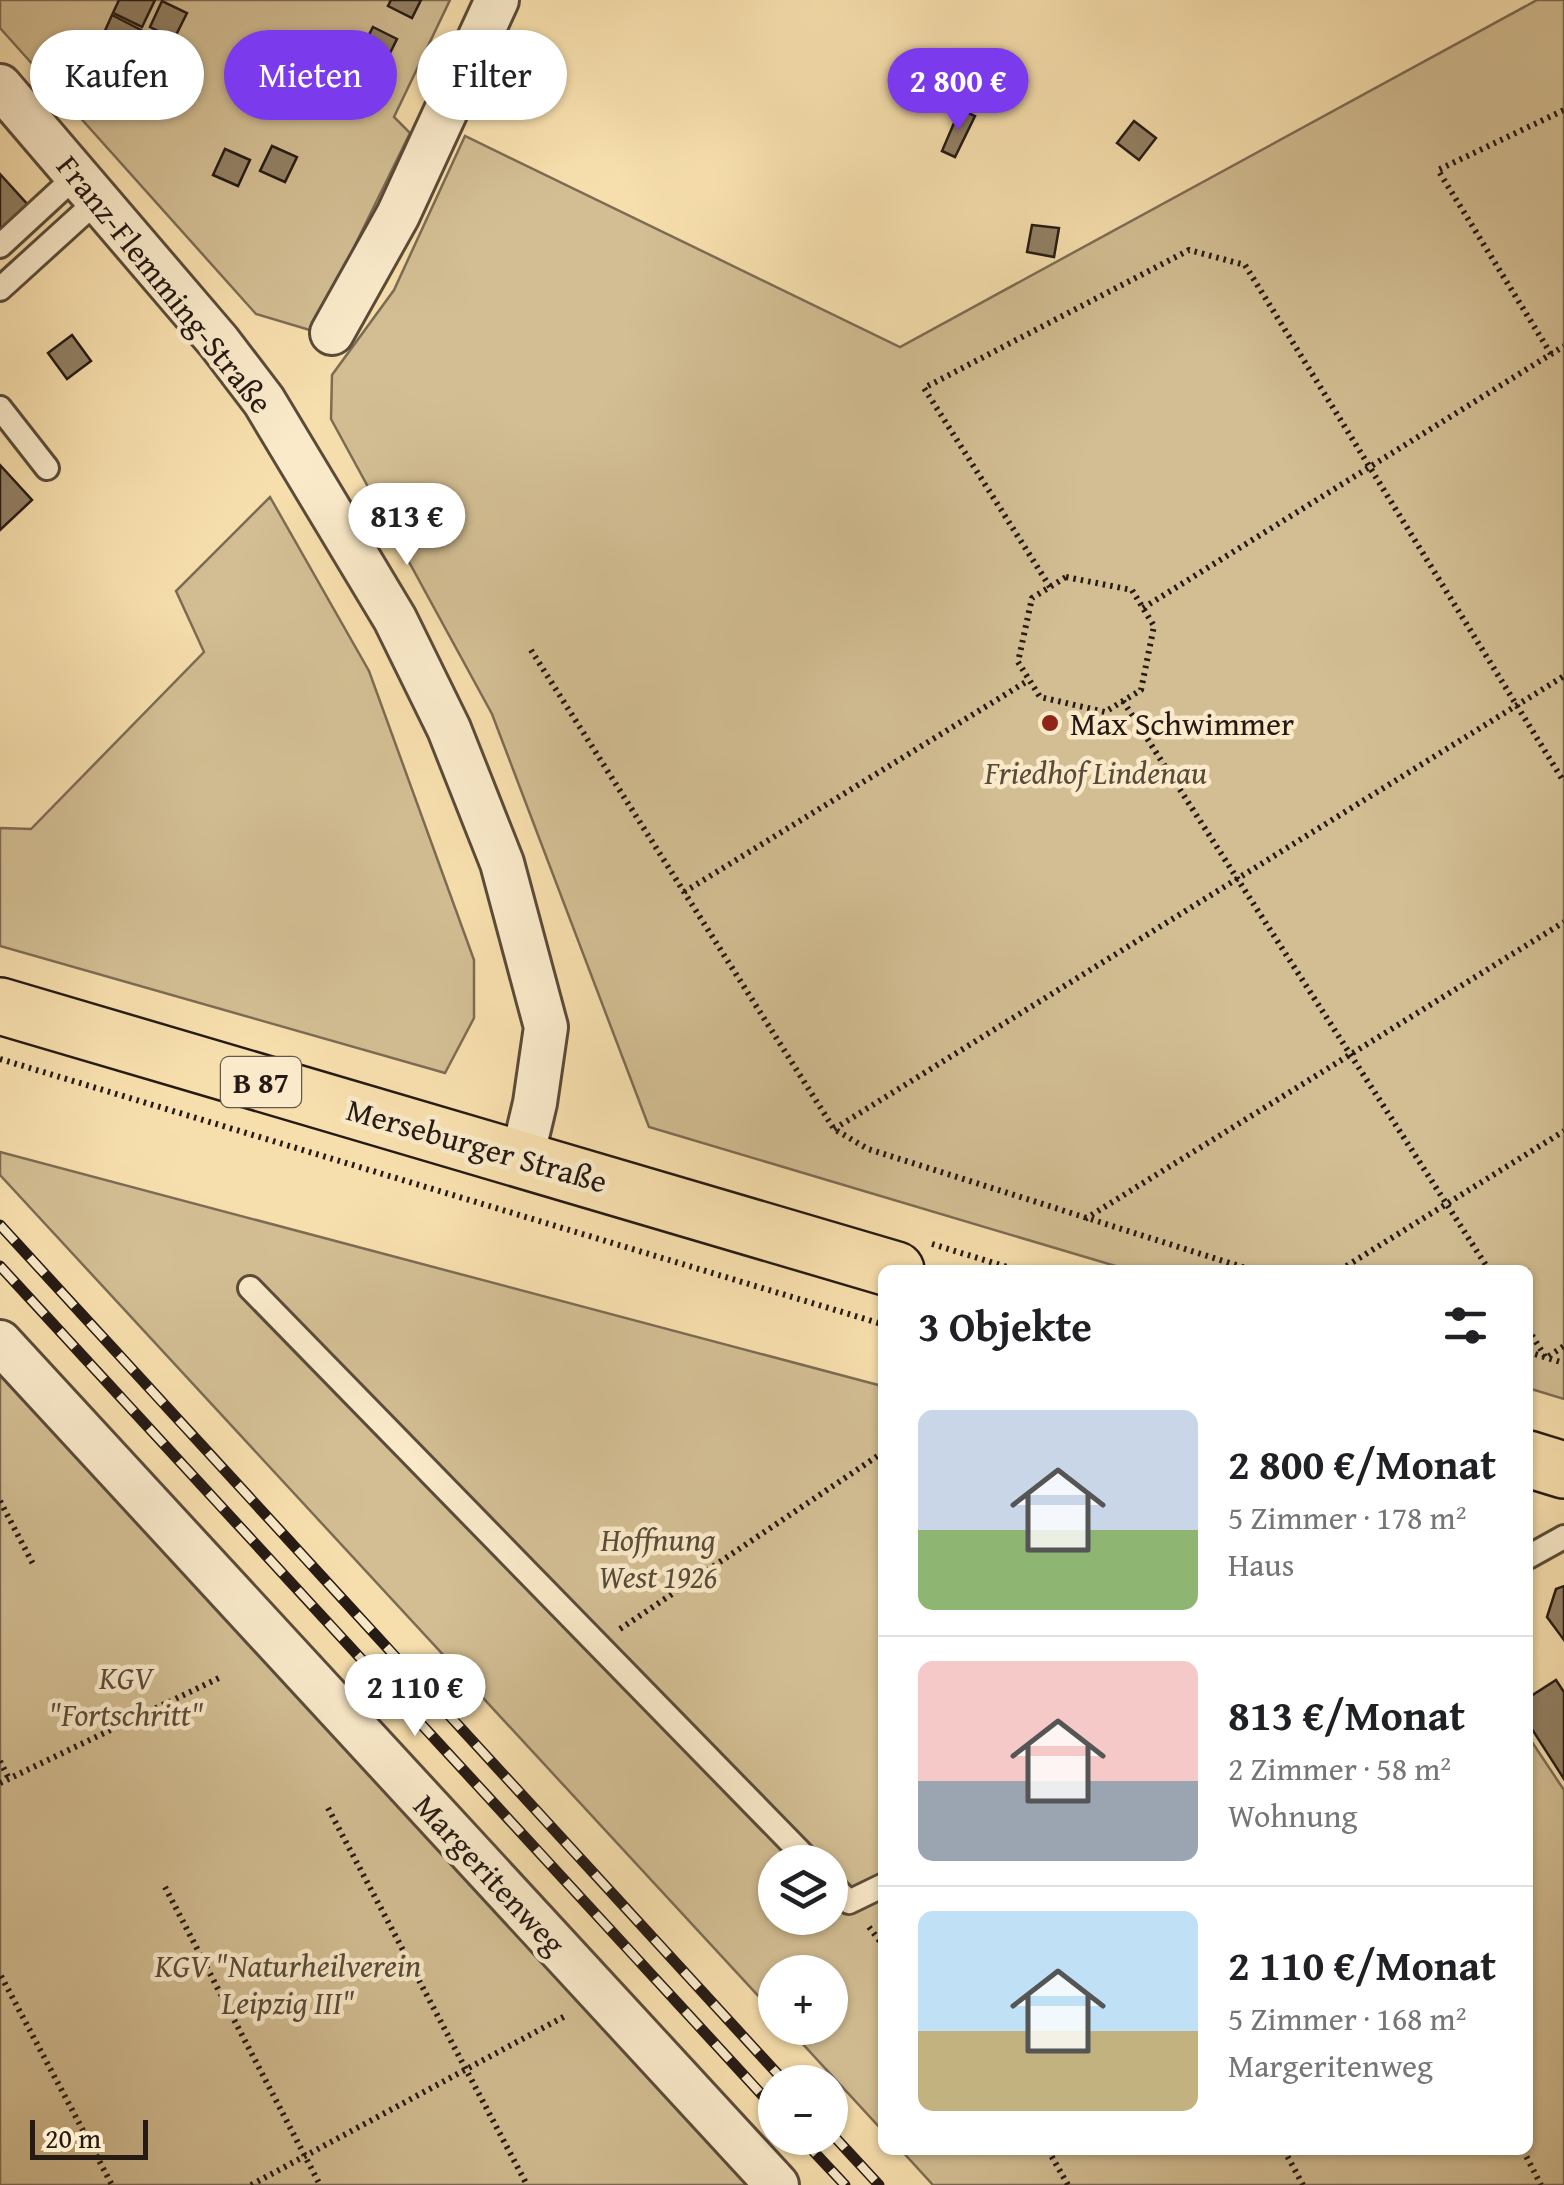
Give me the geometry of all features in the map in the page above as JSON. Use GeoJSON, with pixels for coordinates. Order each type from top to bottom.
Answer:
{"type":"FeatureCollection","features":[{"type":"Feature","properties":{"kind":"main road","name":"Merseburger Straße"},"geometry":{"type":"LineString","coordinates":[[0,1006],[879,1265]]}},
{"type":"Feature","properties":{"kind":"main road"},"geometry":{"type":"LineString","coordinates":[[1533,1461],[1564,1470]]}},
{"type":"Feature","properties":{"kind":"street"},"geometry":{"type":"LineString","coordinates":[[332,333],[398,215],[497,0]]}},
{"type":"Feature","properties":{"kind":"street","name":"Franz-Flemming-Straße"},"geometry":{"type":"LineString","coordinates":[[0,86],[219,342],[264,402],[396,619],[448,728],[502,863],[546,1026],[522,1158]]}},
{"type":"Feature","properties":{"kind":"street","name":"Margeritenweg"},"geometry":{"type":"LineString","coordinates":[[0,1342],[777,2185]]}},
{"type":"Feature","properties":{"kind":"lane"},"geometry":{"type":"LineString","coordinates":[[0,246],[88,187]]}},
{"type":"Feature","properties":{"kind":"lane"},"geometry":{"type":"LineString","coordinates":[[0,289],[88,187]]}},
{"type":"Feature","properties":{"kind":"lane"},"geometry":{"type":"LineString","coordinates":[[0,408],[46,468]]}},
{"type":"Feature","properties":{"kind":"lane"},"geometry":{"type":"LineString","coordinates":[[250,1288],[794,1845]]}},
{"type":"Feature","properties":{"kind":"lane"},"geometry":{"type":"LineString","coordinates":[[1533,1555],[1564,1537]]}},
{"type":"Feature","properties":{"kind":"lane"},"geometry":{"type":"LineString","coordinates":[[848,1901],[878,1888]]}},
{"type":"Feature","properties":{"kind":"path"},"geometry":{"type":"LineString","coordinates":[[1550,354],[1438,170],[1564,110]]}},
{"type":"Feature","properties":{"kind":"path"},"geometry":{"type":"LineString","coordinates":[[1050,587],[924,388],[1189,250],[1245,265],[1564,782]]}},
{"type":"Feature","properties":{"kind":"path"},"geometry":{"type":"LineString","coordinates":[[1143,608],[1564,346]]}},
{"type":"Feature","properties":{"kind":"path"},"geometry":{"type":"LineString","coordinates":[[1066,577],[1132,590],[1143,608],[1154,626],[1141,690],[1105,712],[1040,697],[1018,662],[1032,598],[1066,577]]}},
{"type":"Feature","properties":{"kind":"path"},"geometry":{"type":"LineString","coordinates":[[530,650],[834,1129],[868,1149],[1235,1265]]}},
{"type":"Feature","properties":{"kind":"path"},"geometry":{"type":"LineString","coordinates":[[834,1129],[1564,676]]}},
{"type":"Feature","properties":{"kind":"path"},"geometry":{"type":"LineString","coordinates":[[684,892],[1029,680]]}},
{"type":"Feature","properties":{"kind":"path"},"geometry":{"type":"LineString","coordinates":[[1122,701],[1486,1265]]}},
{"type":"Feature","properties":{"kind":"path"},"geometry":{"type":"LineString","coordinates":[[1084,1220],[1564,922]]}},
{"type":"Feature","properties":{"kind":"path"},"geometry":{"type":"LineString","coordinates":[[0,1060],[878,1323]]}},
{"type":"Feature","properties":{"kind":"path"},"geometry":{"type":"LineString","coordinates":[[1348,1265],[1564,1131]]}},
{"type":"Feature","properties":{"kind":"path"},"geometry":{"type":"LineString","coordinates":[[1533,1338],[1546,1358]]}},
{"type":"Feature","properties":{"kind":"path"},"geometry":{"type":"LineString","coordinates":[[1546,1358],[1564,1346]]}},
{"type":"Feature","properties":{"kind":"path"},"geometry":{"type":"LineString","coordinates":[[1533,1354],[1564,1363]]}},
{"type":"Feature","properties":{"kind":"path"},"geometry":{"type":"LineString","coordinates":[[598,1643],[878,1456]]}},
{"type":"Feature","properties":{"kind":"path"},"geometry":{"type":"LineString","coordinates":[[0,1501],[33,1564]]}},
{"type":"Feature","properties":{"kind":"path"},"geometry":{"type":"LineString","coordinates":[[0,1784],[222,1677]]}},
{"type":"Feature","properties":{"kind":"path"},"geometry":{"type":"LineString","coordinates":[[0,1761],[9,1779]]}},
{"type":"Feature","properties":{"kind":"path"},"geometry":{"type":"LineString","coordinates":[[328,1808],[527,2185]]}},
{"type":"Feature","properties":{"kind":"path"},"geometry":{"type":"LineString","coordinates":[[165,1888],[320,2185]]}},
{"type":"Feature","properties":{"kind":"path"},"geometry":{"type":"LineString","coordinates":[[2,1976],[112,2185]]}},
{"type":"Feature","properties":{"kind":"path"},"geometry":{"type":"LineString","coordinates":[[251,2185],[601,1994]]}},
{"type":"Feature","properties":{"kind":"path"},"geometry":{"type":"LineString","coordinates":[[1051,2155],[1068,2185]]}},
{"type":"Feature","properties":{"kind":"path"},"geometry":{"type":"LineString","coordinates":[[1287,2155],[1303,2185]]}},
{"type":"Feature","properties":{"kind":"path"},"geometry":{"type":"LineString","coordinates":[[1525,2155],[1540,2185]]}},
{"type":"Feature","properties":{"kind":"green space"},"geometry":{"type":"Polygon","coordinates":[[[0,0],[450,0],[436,30],[417,30],[417,69],[397,111],[397,30],[224,30],[224,120],[397,120],[410,133],[313,331],[256,314],[82,120],[204,120],[204,30],[30,30],[30,62],[0,28],[0,0]]]}},
{"type":"Feature","properties":{"kind":"green space","name":"Friedhof Lindenau"},"geometry":{"type":"Polygon","coordinates":[[[1537,0],[1564,0],[1564,1399],[1533,1390],[1533,1265],[1112,1265],[649,1127],[492,714],[331,419],[332,375],[394,290],[465,136],[900,347],[1537,0]]]}},
{"type":"Feature","properties":{"kind":"green space"},"geometry":{"type":"Polygon","coordinates":[[[270,497],[369,671],[474,960],[474,1018],[445,1073],[0,946],[0,828],[31,829],[204,652],[176,591],[270,497]]]}},
{"type":"Feature","properties":{"kind":"green space","name":"Hoffnung West 1926"},"geometry":{"type":"Polygon","coordinates":[[[0,1152],[878,1385],[878,2126],[848,2093],[848,2065],[822,2065],[804,2045],[848,2045],[848,1955],[758,1955],[758,1996],[0,1175],[0,1152]]]}},
{"type":"Feature","properties":{"kind":"green space","name":"KGV \"Naturheilverein Leipzig III\""},"geometry":{"type":"Polygon","coordinates":[[[0,1370],[757,2185],[0,2185],[0,1370]]]}},
{"type":"Feature","properties":{"kind":"green space"},"geometry":{"type":"Polygon","coordinates":[[[1533,1744],[1564,1790],[1564,2185],[933,2185],[906,2155],[1533,2155],[1533,1744]]]}},
{"type":"Feature","properties":{"kind":"building"},"geometry":{"type":"Polygon","coordinates":[[[119,0],[155,0],[142,27],[113,13],[119,0]]]}},
{"type":"Feature","properties":{"kind":"building"},"geometry":{"type":"Polygon","coordinates":[[[391,0],[421,0],[412,18],[388,6],[391,0]]]}},
{"type":"Feature","properties":{"kind":"building"},"geometry":{"type":"Polygon","coordinates":[[[162,1],[187,13],[178,30],[150,27],[162,1]]]}},
{"type":"Feature","properties":{"kind":"building"},"geometry":{"type":"Polygon","coordinates":[[[112,15],[141,30],[105,30],[112,15]]]}},
{"type":"Feature","properties":{"kind":"building"},"geometry":{"type":"Polygon","coordinates":[[[960,109],[975,116],[955,157],[942,151],[960,109]]]}},
{"type":"Feature","properties":{"kind":"building"},"geometry":{"type":"Polygon","coordinates":[[[1134,121],[1156,138],[1139,160],[1117,143],[1134,121]]]}},
{"type":"Feature","properties":{"kind":"building"},"geometry":{"type":"Polygon","coordinates":[[[272,146],[297,157],[285,182],[260,171],[272,146]]]}},
{"type":"Feature","properties":{"kind":"building"},"geometry":{"type":"Polygon","coordinates":[[[225,149],[250,160],[238,186],[213,175],[225,149]]]}},
{"type":"Feature","properties":{"kind":"building"},"geometry":{"type":"Polygon","coordinates":[[[0,174],[29,206],[0,232],[0,174]]]}},
{"type":"Feature","properties":{"kind":"building"},"geometry":{"type":"Polygon","coordinates":[[[1032,225],[1059,228],[1054,257],[1027,252],[1032,225]]]}},
{"type":"Feature","properties":{"kind":"building"},"geometry":{"type":"Polygon","coordinates":[[[72,335],[91,361],[67,379],[48,353],[72,335]]]}},
{"type":"Feature","properties":{"kind":"building"},"geometry":{"type":"Polygon","coordinates":[[[0,465],[32,500],[0,530],[0,465]]]}},
{"type":"Feature","properties":{"kind":"building"},"geometry":{"type":"Polygon","coordinates":[[[1564,1586],[1564,1640],[1547,1617],[1556,1589],[1564,1586]]]}},
{"type":"Feature","properties":{"kind":"building"},"geometry":{"type":"Polygon","coordinates":[[[1556,1680],[1564,1692],[1564,1779],[1533,1731],[1533,1695],[1556,1680]]]}},
{"type":"Feature","properties":{"kind":"railway"},"geometry":{"type":"LineString","coordinates":[[0,1225],[769,2065]]}},
{"type":"Feature","properties":{"kind":"railway"},"geometry":{"type":"LineString","coordinates":[[0,1266],[758,2091]]}},
{"type":"Feature","properties":{"kind":"railway"},"geometry":{"type":"LineString","coordinates":[[848,2151],[879,2185]]}},
{"type":"Feature","properties":{"kind":"railway"},"geometry":{"type":"LineString","coordinates":[[817,2155],[845,2185]]}},
{"type":"Feature","properties":{"kind":"place","name":"Max Schwimmer"},"geometry":{"type":"Point","coordinates":[1050,723]}},
{"type":"Feature","properties":{"kind":"park label","name":"KGV \"Fortschritt\""},"geometry":{"type":"Point","coordinates":[126,1696]}}]}
